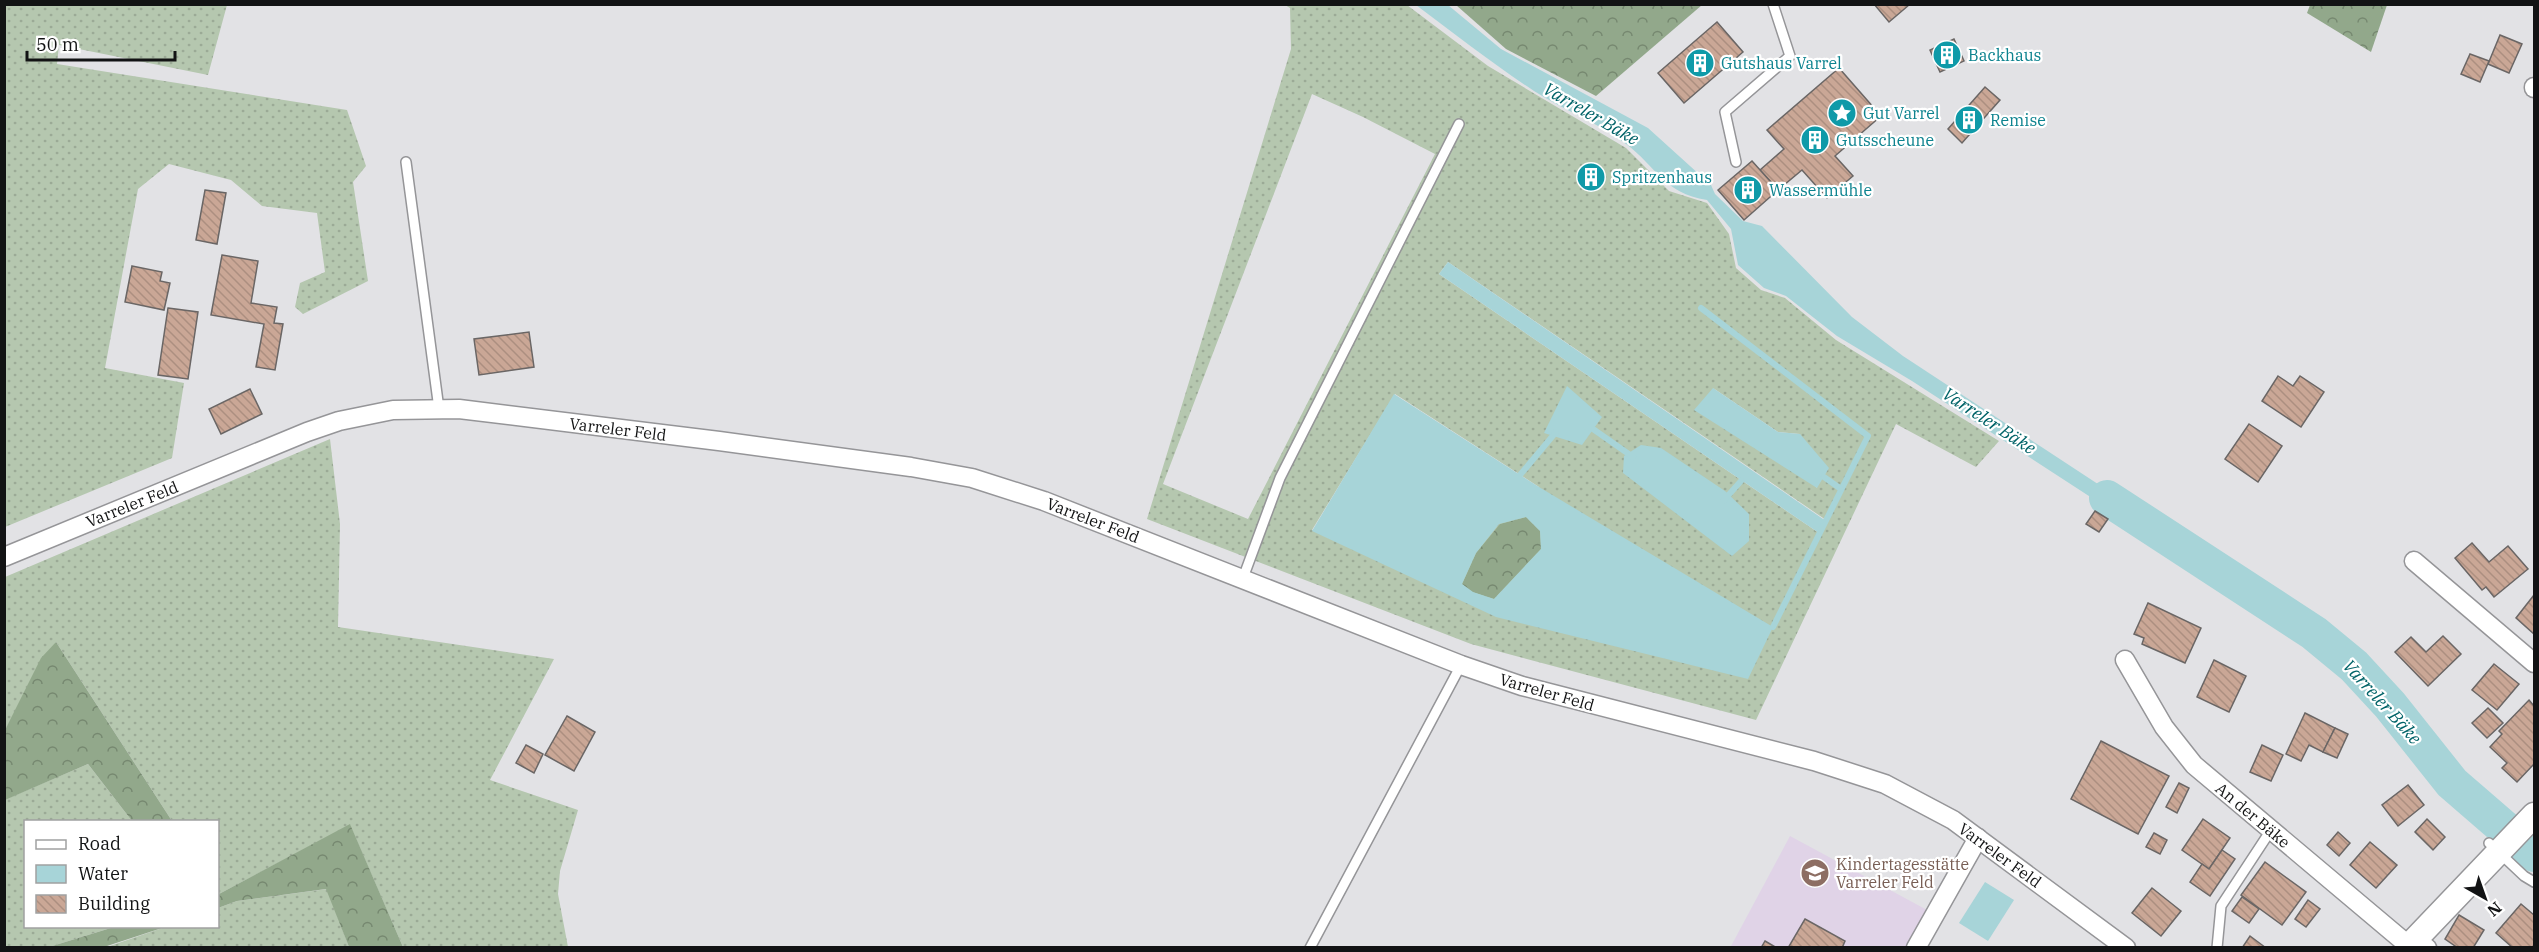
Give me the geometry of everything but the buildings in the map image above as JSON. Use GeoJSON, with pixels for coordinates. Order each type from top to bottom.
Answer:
{"type":"FeatureCollection","features":[{"type":"Feature","properties":{"kind":"main road"},"geometry":{"type":"LineString","coordinates":[[2414,947],[2494,847],[2529,820]]}},
{"type":"Feature","properties":{"kind":"street","name":"Varreler Feld"},"geometry":{"type":"LineString","coordinates":[[4,556],[276,444],[339,421],[393,410],[459,409],[719,441],[911,467],[972,478],[1044,501],[1461,665],[1522,686],[1814,761],[1875,781],[1953,820],[2126,948]]}},
{"type":"Feature","properties":{"kind":"street"},"geometry":{"type":"LineString","coordinates":[[2414,561],[2535,663]]}},
{"type":"Feature","properties":{"kind":"street","name":"An der Bäke"},"geometry":{"type":"LineString","coordinates":[[2125,660],[2164,727],[2194,765],[2414,947]]}},
{"type":"Feature","properties":{"kind":"street"},"geometry":{"type":"LineString","coordinates":[[1916,948],[1978,838]]}},
{"type":"Feature","properties":{"kind":"lane"},"geometry":{"type":"LineString","coordinates":[[1736,162],[1725,111],[1790,56],[1773,4]]}},
{"type":"Feature","properties":{"kind":"lane"},"geometry":{"type":"LineString","coordinates":[[1243,578],[1280,478],[1459,124]]}},
{"type":"Feature","properties":{"kind":"lane"},"geometry":{"type":"LineString","coordinates":[[406,162],[439,409]]}},
{"type":"Feature","properties":{"kind":"lane"},"geometry":{"type":"LineString","coordinates":[[1310,948],[1461,665]]}},
{"type":"Feature","properties":{"kind":"lane"},"geometry":{"type":"LineString","coordinates":[[2217,948],[2221,906],[2271,830]]}},
{"type":"Feature","properties":{"kind":"lane"},"geometry":{"type":"LineString","coordinates":[[2494,847],[2524,876],[2535,882]]}},
{"type":"Feature","properties":{"kind":"shaded area","name":"Kindertagesstätte Varreler Feld"},"geometry":{"type":"Polygon","coordinates":[[[1790,836],[1927,910],[1907,947],[1730,948],[1790,836]]]}},
{"type":"Feature","properties":{"kind":"green space"},"geometry":{"type":"Polygon","coordinates":[[[5,4],[227,5],[208,75],[59,45],[57,64],[347,110],[366,166],[353,182],[368,281],[303,314],[295,307],[300,283],[325,272],[317,213],[262,206],[231,180],[169,164],[138,189],[105,368],[184,383],[172,458],[5,527],[5,4]]]}},
{"type":"Feature","properties":{"kind":"green space"},"geometry":{"type":"Polygon","coordinates":[[[1285,5],[1407,5],[1488,66],[1626,148],[1669,191],[1707,203],[1729,234],[1736,268],[1761,290],[1785,298],[1836,340],[1999,441],[1976,467],[1896,424],[1756,720],[1471,644],[1147,519],[1291,49],[1290,8],[1285,5]],[[1312,94],[1163,484],[1248,519],[1435,154],[1312,94]],[[1448,262],[1439,274],[1819,533],[1826,520],[1448,262]],[[1713,388],[1817,488],[1800,434],[1778,432],[1713,388]],[[1395,394],[1312,530],[1539,487],[1395,394]]]}},
{"type":"Feature","properties":{"kind":"green space"},"geometry":{"type":"Polygon","coordinates":[[[1456,5],[1702,5],[1596,96],[1506,49],[1456,5]]]}},
{"type":"Feature","properties":{"kind":"green space"},"geometry":{"type":"Polygon","coordinates":[[[2310,5],[2387,5],[2371,52],[2307,13],[2310,5]]]}},
{"type":"Feature","properties":{"kind":"green space"},"geometry":{"type":"Polygon","coordinates":[[[330,439],[340,524],[338,627],[554,659],[490,780],[578,810],[560,871],[558,894],[568,947],[403,947],[350,825],[219,894],[219,820],[171,820],[56,642],[5,730],[5,577],[330,439]]]}},
{"type":"Feature","properties":{"kind":"green space"},"geometry":{"type":"Polygon","coordinates":[[[1526,517],[1540,531],[1541,549],[1494,599],[1472,592],[1462,584],[1476,553],[1500,524],[1526,517]]]}},
{"type":"Feature","properties":{"kind":"green space"},"geometry":{"type":"Polygon","coordinates":[[[56,642],[171,820],[131,820],[88,764],[5,800],[5,730],[41,658],[56,642]]]}},
{"type":"Feature","properties":{"kind":"green space"},"geometry":{"type":"Polygon","coordinates":[[[88,764],[131,820],[24,820],[24,928],[111,928],[49,947],[5,947],[4,800],[88,764]]]}},
{"type":"Feature","properties":{"kind":"green space"},"geometry":{"type":"Polygon","coordinates":[[[350,824],[403,947],[349,947],[326,889],[237,901],[219,908],[219,894],[350,824]]]}},
{"type":"Feature","properties":{"kind":"green space"},"geometry":{"type":"Polygon","coordinates":[[[327,889],[349,947],[104,948],[162,928],[219,928],[219,908],[237,901],[327,889]]]}},
{"type":"Feature","properties":{"kind":"green space"},"geometry":{"type":"Polygon","coordinates":[[[111,928],[162,928],[104,947],[49,947],[111,928]]]}},
{"type":"Feature","properties":{"kind":"water"},"geometry":{"type":"Polygon","coordinates":[[[1416,5],[1448,5],[1501,49],[1648,128],[1711,185],[1715,194],[1743,221],[1762,226],[1852,317],[1903,356],[2139,511],[2148,524],[2132,524],[1912,381],[1837,336],[1786,296],[1764,288],[1738,265],[1731,229],[1707,200],[1680,192],[1615,136],[1534,91],[1416,5]]]}},
{"type":"Feature","properties":{"kind":"water"},"geometry":{"type":"Polygon","coordinates":[[[1448,262],[1826,521],[1819,533],[1439,274],[1448,262]]]}},
{"type":"Feature","properties":{"kind":"water"},"geometry":{"type":"Polygon","coordinates":[[[1567,386],[1602,417],[1582,445],[1544,433],[1567,386]]]}},
{"type":"Feature","properties":{"kind":"water"},"geometry":{"type":"Polygon","coordinates":[[[1713,388],[1778,432],[1800,434],[1829,468],[1817,488],[1694,410],[1713,388]]]}},
{"type":"Feature","properties":{"kind":"water"},"geometry":{"type":"Polygon","coordinates":[[[1394,394],[1539,487],[1773,627],[1748,679],[1496,617],[1312,531],[1394,394]],[[1526,517],[1499,524],[1476,553],[1462,584],[1473,592],[1494,599],[1541,549],[1540,531],[1526,517]]]}},
{"type":"Feature","properties":{"kind":"water"},"geometry":{"type":"Polygon","coordinates":[[[1641,445],[1661,448],[1725,491],[1749,514],[1749,541],[1732,556],[1623,473],[1624,456],[1641,445]]]}},
{"type":"Feature","properties":{"kind":"water"},"geometry":{"type":"Polygon","coordinates":[[[1985,882],[2014,900],[1988,941],[1959,923],[1985,882]]]}},
{"type":"Feature","properties":{"kind":"waterway"},"geometry":{"type":"LineString","coordinates":[[1701,308],[1868,436],[1773,627]]}},
{"type":"Feature","properties":{"kind":"waterway"},"geometry":{"type":"LineString","coordinates":[[1587,427],[1633,457]]}},
{"type":"Feature","properties":{"kind":"waterway"},"geometry":{"type":"LineString","coordinates":[[1520,475],[1556,432]]}},
{"type":"Feature","properties":{"kind":"waterway"},"geometry":{"type":"LineString","coordinates":[[1824,477],[1841,489]]}},
{"type":"Feature","properties":{"kind":"waterway"},"geometry":{"type":"LineString","coordinates":[[1724,500],[1741,481]]}},
{"type":"Feature","properties":{"kind":"waterway","name":"Varreler Bäke"},"geometry":{"type":"LineString","coordinates":[[2107,498],[2314,633],[2354,666],[2390,705],[2452,783],[2534,854]]}},
{"type":"Feature","properties":{"kind":"place","name":"Backhaus"},"geometry":{"type":"Point","coordinates":[1947,55]}},
{"type":"Feature","properties":{"kind":"place","name":"Gutshaus Varrel"},"geometry":{"type":"Point","coordinates":[1700,63]}},
{"type":"Feature","properties":{"kind":"place","name":"Gut Varrel"},"geometry":{"type":"Point","coordinates":[1842,113]}},
{"type":"Feature","properties":{"kind":"place","name":"Remise"},"geometry":{"type":"Point","coordinates":[1969,120]}},
{"type":"Feature","properties":{"kind":"place","name":"Gutsscheune"},"geometry":{"type":"Point","coordinates":[1815,140]}},
{"type":"Feature","properties":{"kind":"place","name":"Spritzenhaus"},"geometry":{"type":"Point","coordinates":[1591,177]}},
{"type":"Feature","properties":{"kind":"place","name":"Wassermühle"},"geometry":{"type":"Point","coordinates":[1748,190]}},
{"type":"Feature","properties":{"kind":"place","name":"Kindertagesstätte Varreler Feld"},"geometry":{"type":"Point","coordinates":[1815,873]}}]}
